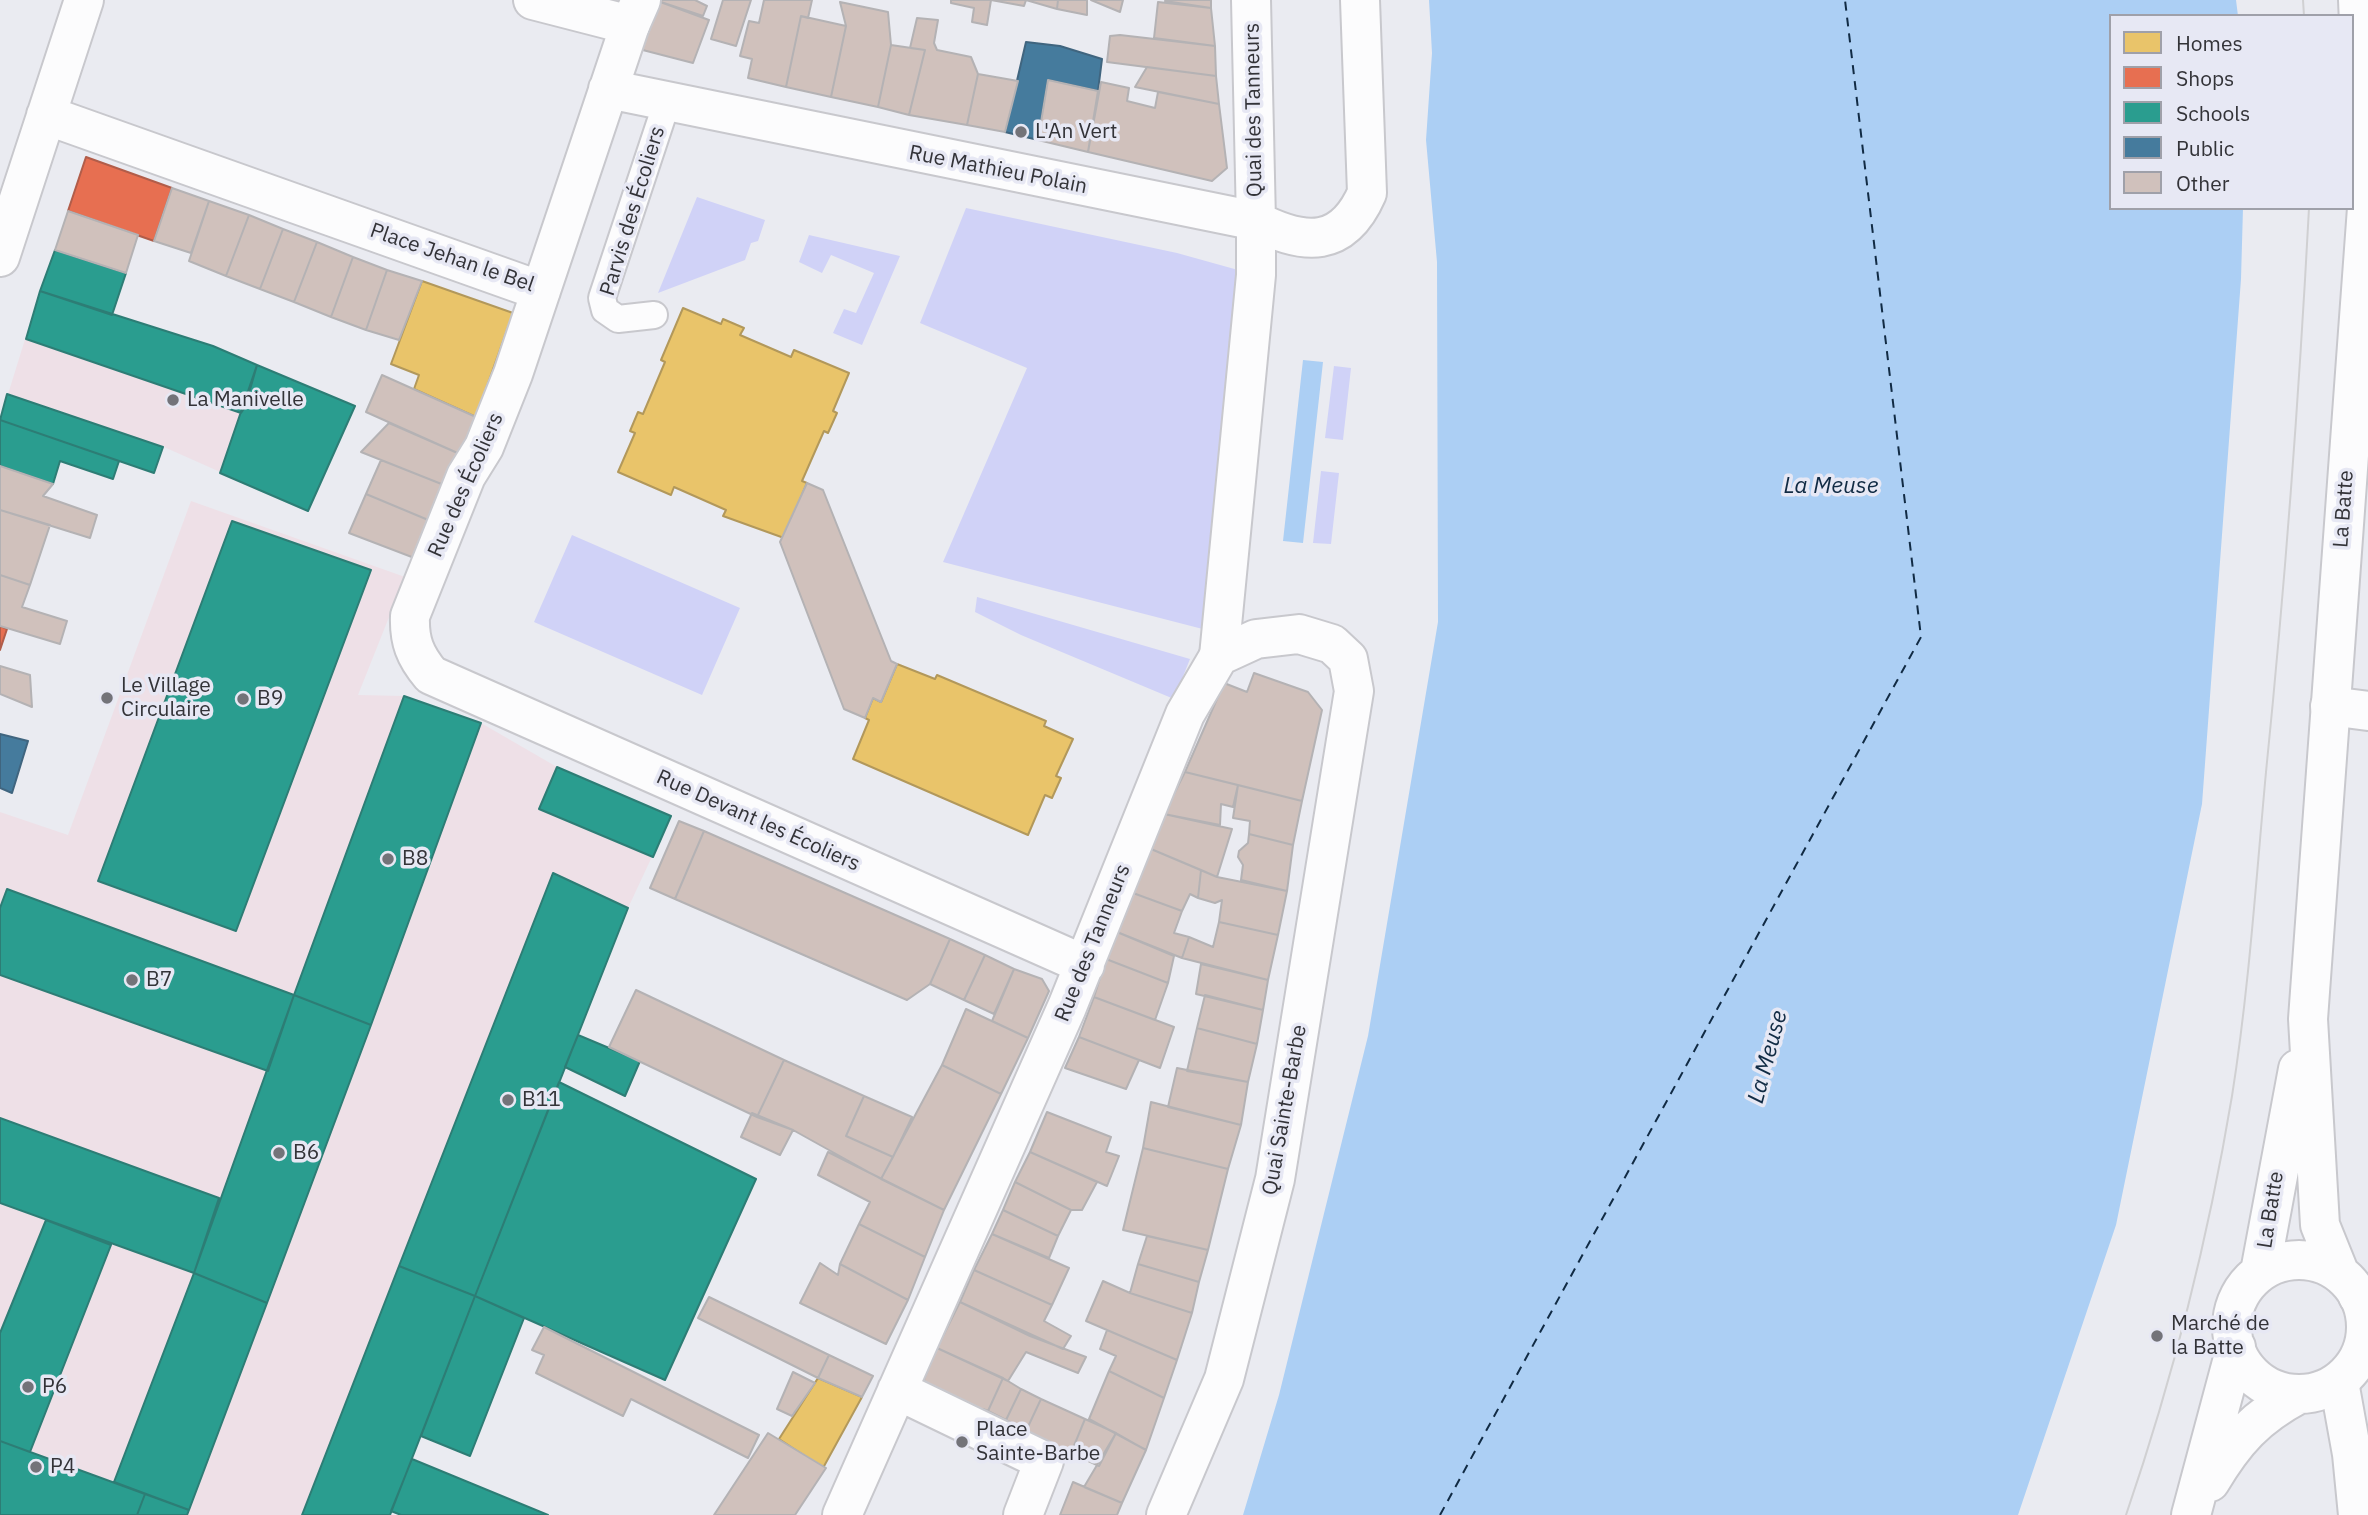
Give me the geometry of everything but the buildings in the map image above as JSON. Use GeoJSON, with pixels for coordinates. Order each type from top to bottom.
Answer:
{"type":"FeatureCollection","features":[{"type":"Feature","properties":{"kind":"street"},"geometry":{"type":"LineString","coordinates":[[0,257],[85,0]]}},
{"type":"Feature","properties":{"kind":"street","name":"Place Jehan le Bel"},"geometry":{"type":"LineString","coordinates":[[46,115],[541,291],[635,13],[533,0]]}},
{"type":"Feature","properties":{"kind":"street","name":"Quai des Tanneurs"},"geometry":{"type":"LineString","coordinates":[[1219,656],[1256,275],[1251,0]]}},
{"type":"Feature","properties":{"kind":"street","name":"Rue Mathieu Polain"},"geometry":{"type":"LineString","coordinates":[[608,89],[1256,221],[1297,236],[1321,237],[1340,231],[1356,216],[1367,193],[1360,0]]}},
{"type":"Feature","properties":{"kind":"street","name":"La Batte"},"geometry":{"type":"LineString","coordinates":[[2260,1272],[2308,1019],[2368,208],[2358,0]]}},
{"type":"Feature","properties":{"kind":"street","name":"Rue des Écoliers"},"geometry":{"type":"LineString","coordinates":[[431,676],[418,659],[409,637],[410,616],[466,476],[489,435],[541,291]]}},
{"type":"Feature","properties":{"kind":"street","name":"Quai Sainte-Barbe"},"geometry":{"type":"LineString","coordinates":[[1166,1515],[1224,1379],[1275,1179],[1353,691],[1348,659],[1332,644],[1299,634],[1256,639],[1219,656]]}},
{"type":"Feature","properties":{"kind":"street","name":"Rue des Tanneurs"},"geometry":{"type":"LineString","coordinates":[[897,1390],[1085,965],[1185,714],[1219,656]]}},
{"type":"Feature","properties":{"kind":"street","name":"Rue Devant les Écoliers"},"geometry":{"type":"LineString","coordinates":[[431,676],[1085,965]]}},
{"type":"Feature","properties":{"kind":"street"},"geometry":{"type":"LineString","coordinates":[[2330,706],[2368,710]]}},
{"type":"Feature","properties":{"kind":"street","name":"La Batte"},"geometry":{"type":"LineString","coordinates":[[2308,1019],[2320,1225],[2355,1289]]}},
{"type":"Feature","properties":{"kind":"street","name":"La Batte"},"geometry":{"type":"LineString","coordinates":[[2260,1272],[2278,1263],[2300,1259],[2320,1263],[2355,1289]]}},
{"type":"Feature","properties":{"kind":"street"},"geometry":{"type":"LineString","coordinates":[[2260,1272],[2245,1287],[2235,1306],[2232,1327],[2236,1347],[2245,1367],[2260,1382],[2279,1391],[2299,1394],[2320,1391],[2339,1382],[2354,1366],[2364,1348],[2367,1327],[2355,1289]]}},
{"type":"Feature","properties":{"kind":"street"},"geometry":{"type":"LineString","coordinates":[[2192,1513],[2236,1347]]}},
{"type":"Feature","properties":{"kind":"street"},"geometry":{"type":"LineString","coordinates":[[2339,1382],[2352,1454],[2358,1515]]}},
{"type":"Feature","properties":{"kind":"street"},"geometry":{"type":"LineString","coordinates":[[842,1515],[897,1390],[1044,1461],[1023,1515]]}},
{"type":"Feature","properties":{"kind":"street"},"geometry":{"type":"LineString","coordinates":[[2192,1513],[2223,1460],[2241,1438],[2267,1411],[2299,1394]]}},
{"type":"Feature","properties":{"kind":"lane","name":"Parvis des Écoliers"},"geometry":{"type":"LineString","coordinates":[[654,315],[618,319],[605,310],[602,298],[667,102]]}},
{"type":"Feature","properties":{"kind":"shaded area"},"geometry":{"type":"Polygon","coordinates":[[[697,197],[765,220],[758,241],[751,243],[745,260],[658,293],[697,197]]]}},
{"type":"Feature","properties":{"kind":"shaded area"},"geometry":{"type":"Polygon","coordinates":[[[966,208],[1177,253],[1256,275],[1222,634],[943,562],[1027,368],[920,323],[966,208]]]}},
{"type":"Feature","properties":{"kind":"shaded area"},"geometry":{"type":"Polygon","coordinates":[[[809,235],[900,256],[862,345],[833,333],[844,309],[856,313],[874,273],[831,255],[822,273],[799,262],[809,235]]]}},
{"type":"Feature","properties":{"kind":"shaded area","name":"La Manivelle"},"geometry":{"type":"Polygon","coordinates":[[[40,291],[213,346],[355,406],[308,511],[164,447],[154,473],[0,420],[40,291]]]}},
{"type":"Feature","properties":{"kind":"shaded area"},"geometry":{"type":"Polygon","coordinates":[[[1334,366],[1351,368],[1343,440],[1325,438],[1334,366]]]}},
{"type":"Feature","properties":{"kind":"shaded area"},"geometry":{"type":"Polygon","coordinates":[[[1321,471],[1339,473],[1331,544],[1313,543],[1321,471]]]}},
{"type":"Feature","properties":{"kind":"shaded area"},"geometry":{"type":"Polygon","coordinates":[[[191,501],[405,577],[358,695],[404,696],[481,723],[557,767],[671,816],[628,908],[390,1515],[0,1515],[0,812],[68,835],[191,501]]]}},
{"type":"Feature","properties":{"kind":"shaded area"},"geometry":{"type":"Polygon","coordinates":[[[572,535],[740,608],[702,695],[534,622],[572,535]]]}},
{"type":"Feature","properties":{"kind":"shaded area"},"geometry":{"type":"Polygon","coordinates":[[[977,597],[1190,659],[1174,699],[1021,635],[975,612],[977,597]]]}},
{"type":"Feature","properties":{"kind":"water","name":"La Meuse"},"geometry":{"type":"Polygon","coordinates":[[[1429,0],[2236,0],[2238,14],[2109,14],[2109,210],[2243,210],[2241,279],[2202,804],[2116,1225],[2018,1515],[1243,1515],[1279,1395],[1368,1036],[1438,622],[1437,262],[1426,140],[1432,53],[1429,0]]]}},
{"type":"Feature","properties":{"kind":"water"},"geometry":{"type":"Polygon","coordinates":[[[1303,360],[1323,362],[1303,543],[1283,541],[1303,360]]]}},
{"type":"Feature","properties":{"kind":"ferry route"},"geometry":{"type":"LineString","coordinates":[[1440,1515],[1921,637],[1845,0]]}},
{"type":"Feature","properties":{"kind":"tram line"},"geometry":{"type":"LineString","coordinates":[[2303,0],[2304,14]]}},
{"type":"Feature","properties":{"kind":"tram line"},"geometry":{"type":"LineString","coordinates":[[2126,1515],[2188,1308],[2212,1203],[2238,1056],[2252,934],[2285,561],[2309,210]]}},
{"type":"Feature","properties":{"kind":"place","name":"L'An Vert"},"geometry":{"type":"Point","coordinates":[1021,132]}},
{"type":"Feature","properties":{"kind":"place","name":"La Manivelle"},"geometry":{"type":"Point","coordinates":[173,400]}},
{"type":"Feature","properties":{"kind":"place","name":"Le Village Circulaire"},"geometry":{"type":"Point","coordinates":[107,698]}},
{"type":"Feature","properties":{"kind":"place","name":"B9"},"geometry":{"type":"Point","coordinates":[243,699]}},
{"type":"Feature","properties":{"kind":"place","name":"B8"},"geometry":{"type":"Point","coordinates":[388,859]}},
{"type":"Feature","properties":{"kind":"place","name":"B7"},"geometry":{"type":"Point","coordinates":[132,980]}},
{"type":"Feature","properties":{"kind":"place","name":"B11"},"geometry":{"type":"Point","coordinates":[508,1100]}},
{"type":"Feature","properties":{"kind":"place","name":"B6"},"geometry":{"type":"Point","coordinates":[279,1153]}},
{"type":"Feature","properties":{"kind":"place","name":"Marché de la Batte"},"geometry":{"type":"Point","coordinates":[2157,1336]}},
{"type":"Feature","properties":{"kind":"place","name":"P6"},"geometry":{"type":"Point","coordinates":[28,1387]}},
{"type":"Feature","properties":{"kind":"place","name":"Place Sainte-Barbe"},"geometry":{"type":"Point","coordinates":[962,1442]}},
{"type":"Feature","properties":{"kind":"place","name":"P4"},"geometry":{"type":"Point","coordinates":[36,1467]}}]}
